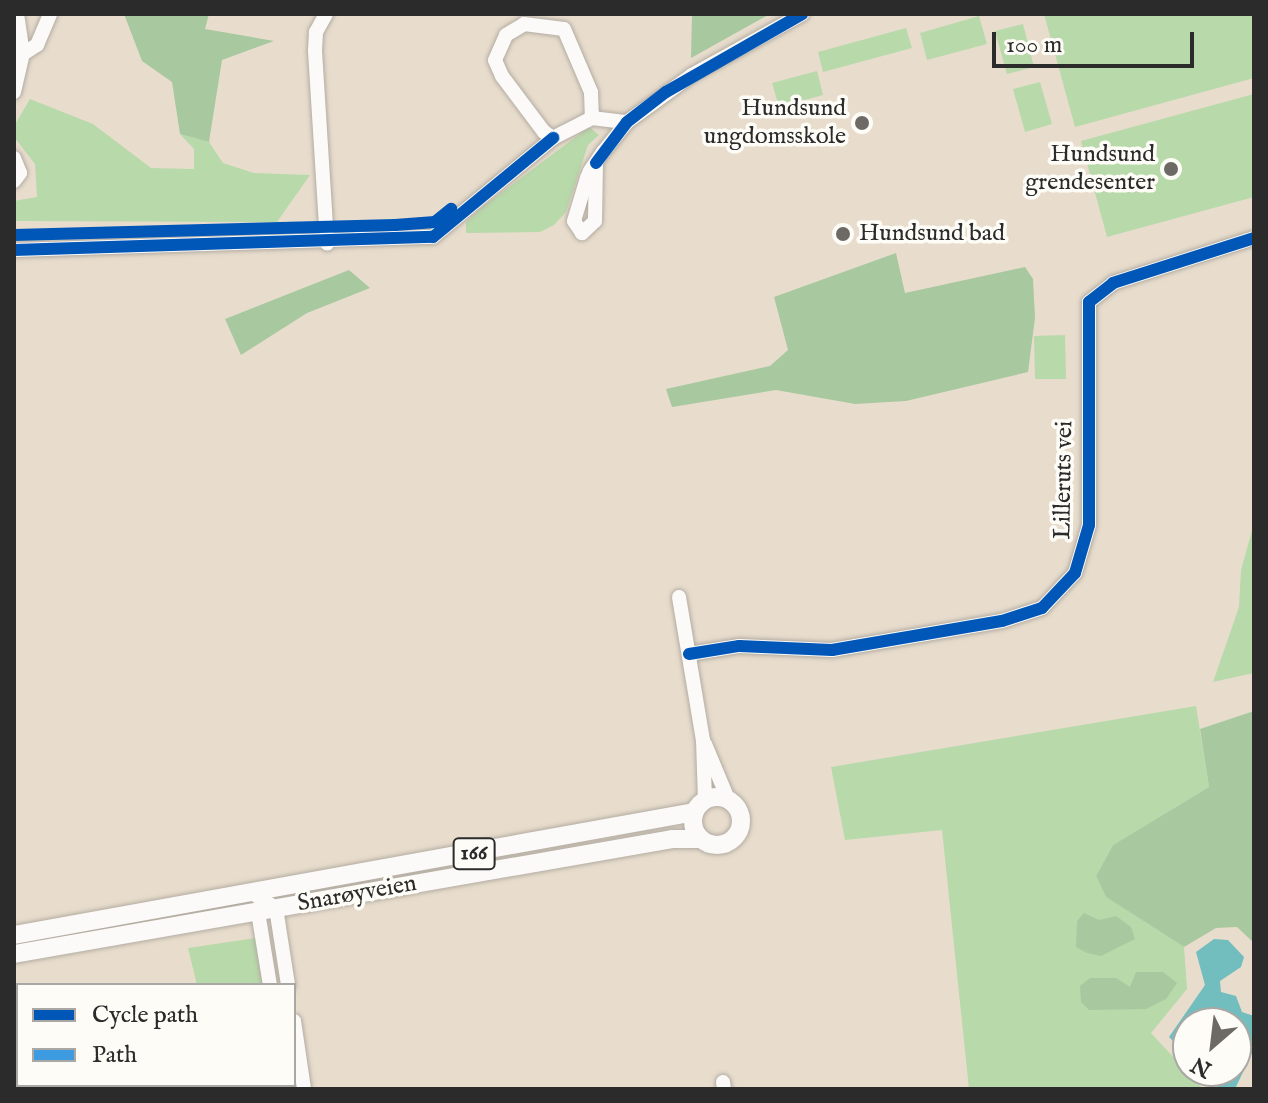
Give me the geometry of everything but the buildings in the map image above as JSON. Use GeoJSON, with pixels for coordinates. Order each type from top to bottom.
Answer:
{"type":"FeatureCollection","features":[{"type":"Feature","properties":{"kind":"main road","name":"166"},"geometry":{"type":"LineString","coordinates":[[699,806],[728,799],[741,816],[735,837],[721,845],[701,839]]}},
{"type":"Feature","properties":{"kind":"main road"},"geometry":{"type":"LineString","coordinates":[[699,806],[692,824],[701,839]]}},
{"type":"Feature","properties":{"kind":"main road","name":"Snarøyveien"},"geometry":{"type":"LineString","coordinates":[[14,935],[680,819],[699,806]]}},
{"type":"Feature","properties":{"kind":"main road","name":"Snarøyveien"},"geometry":{"type":"LineString","coordinates":[[14,954],[672,839],[701,839]]}},
{"type":"Feature","properties":{"kind":"street"},"geometry":{"type":"LineString","coordinates":[[14,92],[23,54],[17,14]]}},
{"type":"Feature","properties":{"kind":"street"},"geometry":{"type":"LineString","coordinates":[[23,54],[37,45],[50,14]]}},
{"type":"Feature","properties":{"kind":"street"},"geometry":{"type":"LineString","coordinates":[[326,14],[316,32],[315,51],[327,244]]}},
{"type":"Feature","properties":{"kind":"street"},"geometry":{"type":"LineString","coordinates":[[590,179],[595,221],[582,233],[574,221],[596,163],[627,122],[692,75],[802,14]]}},
{"type":"Feature","properties":{"kind":"street"},"geometry":{"type":"LineString","coordinates":[[553,138],[522,106],[495,60],[506,35],[524,24],[564,29],[591,92],[592,118]]}},
{"type":"Feature","properties":{"kind":"street"},"geometry":{"type":"LineString","coordinates":[[14,250],[327,244],[433,237],[553,138],[592,118],[627,122]]}},
{"type":"Feature","properties":{"kind":"street"},"geometry":{"type":"LineString","coordinates":[[14,158],[20,173],[14,181]]}},
{"type":"Feature","properties":{"kind":"street","name":"Lilleruts vei"},"geometry":{"type":"LineString","coordinates":[[689,654],[753,646],[832,650],[1002,621],[1042,608],[1075,573],[1089,525],[1089,302],[1113,283],[1254,238]]}},
{"type":"Feature","properties":{"kind":"street"},"geometry":{"type":"LineString","coordinates":[[679,597],[703,740],[699,806]]}},
{"type":"Feature","properties":{"kind":"street"},"geometry":{"type":"LineString","coordinates":[[703,740],[728,799]]}},
{"type":"Feature","properties":{"kind":"street"},"geometry":{"type":"LineString","coordinates":[[252,893],[267,910],[287,983]]}},
{"type":"Feature","properties":{"kind":"street"},"geometry":{"type":"LineString","coordinates":[[267,910],[270,983]]}},
{"type":"Feature","properties":{"kind":"street"},"geometry":{"type":"LineString","coordinates":[[296,1035],[304,1089]]}},
{"type":"Feature","properties":{"kind":"green space"},"geometry":{"type":"Polygon","coordinates":[[[124,14],[209,14],[205,29],[274,41],[222,60],[209,142],[180,134],[172,82],[142,61],[124,14]]]}},
{"type":"Feature","properties":{"kind":"green space"},"geometry":{"type":"Polygon","coordinates":[[[692,14],[770,14],[691,58],[692,14]]]}},
{"type":"Feature","properties":{"kind":"green space"},"geometry":{"type":"Polygon","coordinates":[[[1044,14],[1254,14],[1254,78],[1075,127],[1044,14]]]}},
{"type":"Feature","properties":{"kind":"green space"},"geometry":{"type":"Polygon","coordinates":[[[979,16],[987,44],[927,60],[920,33],[979,16]]]}},
{"type":"Feature","properties":{"kind":"green space"},"geometry":{"type":"Polygon","coordinates":[[[1023,24],[1034,67],[1007,74],[995,31],[1023,24]]]}},
{"type":"Feature","properties":{"kind":"green space"},"geometry":{"type":"Polygon","coordinates":[[[906,28],[912,48],[823,72],[818,52],[906,28]]]}},
{"type":"Feature","properties":{"kind":"green space"},"geometry":{"type":"Polygon","coordinates":[[[817,71],[823,95],[779,107],[772,83],[817,71]]]}},
{"type":"Feature","properties":{"kind":"green space"},"geometry":{"type":"Polygon","coordinates":[[[1040,82],[1052,124],[1025,132],[1013,89],[1040,82]]]}},
{"type":"Feature","properties":{"kind":"green space","name":"Hundsund grendesenter"},"geometry":{"type":"Polygon","coordinates":[[[1254,94],[1254,197],[1107,237],[1081,141],[1254,94]]]}},
{"type":"Feature","properties":{"kind":"green space"},"geometry":{"type":"Polygon","coordinates":[[[30,99],[93,124],[151,168],[194,169],[194,149],[180,134],[209,142],[223,163],[254,173],[310,175],[277,222],[14,221],[14,201],[37,197],[35,164],[14,137],[14,126],[30,99]]]}},
{"type":"Feature","properties":{"kind":"green space"},"geometry":{"type":"Polygon","coordinates":[[[589,127],[599,135],[588,145],[566,212],[554,225],[540,232],[466,233],[466,222],[481,208],[589,127]]]}},
{"type":"Feature","properties":{"kind":"green space"},"geometry":{"type":"Polygon","coordinates":[[[896,253],[905,293],[1025,267],[1033,279],[1035,318],[1028,372],[906,401],[855,404],[776,390],[672,407],[666,389],[770,366],[788,350],[774,297],[896,253]]]}},
{"type":"Feature","properties":{"kind":"green space"},"geometry":{"type":"Polygon","coordinates":[[[349,270],[370,288],[307,313],[241,355],[225,319],[349,270]]]}},
{"type":"Feature","properties":{"kind":"green space"},"geometry":{"type":"Polygon","coordinates":[[[1065,335],[1066,379],[1035,379],[1034,336],[1065,335]]]}},
{"type":"Feature","properties":{"kind":"green space"},"geometry":{"type":"Polygon","coordinates":[[[1254,523],[1254,673],[1213,682],[1239,607],[1241,570],[1254,523]]]}},
{"type":"Feature","properties":{"kind":"green space"},"geometry":{"type":"Polygon","coordinates":[[[1196,706],[1209,787],[1113,845],[1096,876],[1106,897],[1184,947],[1187,989],[1151,1033],[1172,1056],[1172,1087],[1203,1089],[969,1089],[942,830],[845,840],[831,767],[1196,706]]]}},
{"type":"Feature","properties":{"kind":"green space"},"geometry":{"type":"Polygon","coordinates":[[[1254,711],[1254,943],[1237,927],[1216,928],[1184,947],[1106,897],[1096,876],[1113,845],[1209,787],[1200,729],[1254,711]]]}},
{"type":"Feature","properties":{"kind":"green space"},"geometry":{"type":"Polygon","coordinates":[[[1084,913],[1099,920],[1116,916],[1131,927],[1135,939],[1101,956],[1087,953],[1076,947],[1077,921],[1084,913]]]}},
{"type":"Feature","properties":{"kind":"green space"},"geometry":{"type":"Polygon","coordinates":[[[256,938],[264,983],[197,983],[188,948],[256,938]]]}},
{"type":"Feature","properties":{"kind":"green space"},"geometry":{"type":"Polygon","coordinates":[[[1136,972],[1163,972],[1177,983],[1166,999],[1146,1009],[1089,1010],[1081,1002],[1080,986],[1090,978],[1116,978],[1130,987],[1136,972]]]}},
{"type":"Feature","properties":{"kind":"water"},"geometry":{"type":"Polygon","coordinates":[[[1214,939],[1228,940],[1244,957],[1241,967],[1220,981],[1221,992],[1236,996],[1240,1007],[1190,1007],[1205,985],[1196,952],[1214,939]]]}},
{"type":"Feature","properties":{"kind":"water"},"geometry":{"type":"Polygon","coordinates":[[[1252,1015],[1254,1016],[1252,1053],[1252,1015]]]}},
{"type":"Feature","properties":{"kind":"cycle path"},"geometry":{"type":"LineString","coordinates":[[596,163],[627,122],[666,92],[802,14]]}},
{"type":"Feature","properties":{"kind":"cycle path"},"geometry":{"type":"LineString","coordinates":[[14,250],[433,237],[553,138]]}},
{"type":"Feature","properties":{"kind":"cycle path"},"geometry":{"type":"LineString","coordinates":[[14,235],[395,225],[435,222],[451,209]]}},
{"type":"Feature","properties":{"kind":"cycle path"},"geometry":{"type":"LineString","coordinates":[[689,654],[739,646],[832,650],[1002,621],[1042,608],[1075,573],[1089,525],[1089,302],[1113,283],[1254,238]]}},
{"type":"Feature","properties":{"kind":"place","name":"Hundsund ungdomsskole"},"geometry":{"type":"Point","coordinates":[862,123]}},
{"type":"Feature","properties":{"kind":"place","name":"Hundsund grendesenter"},"geometry":{"type":"Point","coordinates":[1171,169]}},
{"type":"Feature","properties":{"kind":"place","name":"Hundsund bad"},"geometry":{"type":"Point","coordinates":[843,234]}}]}
